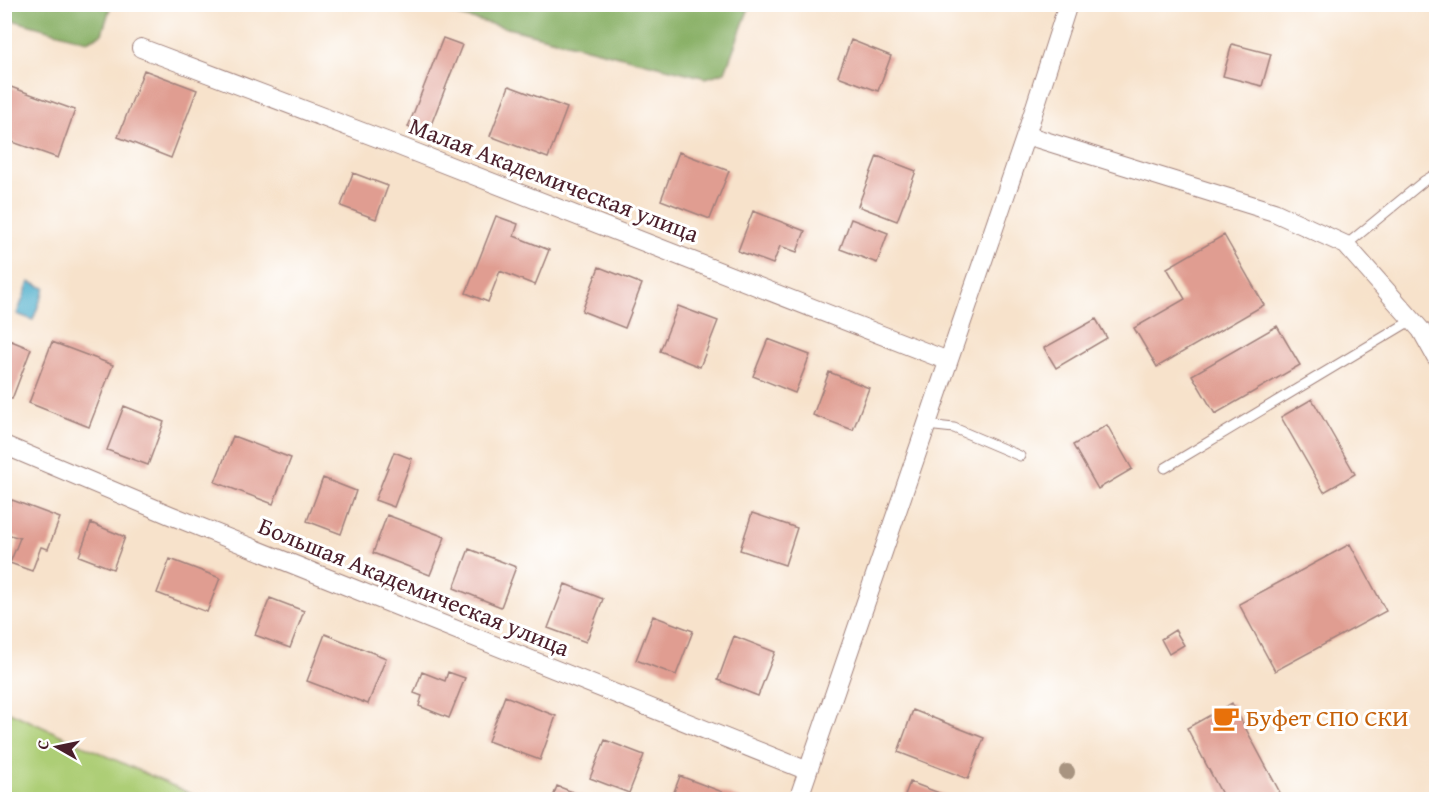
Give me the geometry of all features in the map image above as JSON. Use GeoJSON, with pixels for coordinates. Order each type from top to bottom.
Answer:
{"type":"FeatureCollection","features":[{"type":"Feature","properties":{"kind":"street"},"geometry":{"type":"LineString","coordinates":[[798,800],[1026,135],[1068,4]]}},
{"type":"Feature","properties":{"kind":"street","name":"Малая Академическая улица"},"geometry":{"type":"LineString","coordinates":[[141,48],[386,141],[948,361]]}},
{"type":"Feature","properties":{"kind":"street"},"geometry":{"type":"LineString","coordinates":[[1026,135],[1275,212],[1346,245],[1421,330],[1437,357]]}},
{"type":"Feature","properties":{"kind":"street","name":"Большая Академическая улица"},"geometry":{"type":"LineString","coordinates":[[4,445],[170,515],[808,771]]}},
{"type":"Feature","properties":{"kind":"lane"},"geometry":{"type":"LineString","coordinates":[[1346,245],[1424,181],[1437,174]]}},
{"type":"Feature","properties":{"kind":"lane"},"geometry":{"type":"LineString","coordinates":[[1165,468],[1412,320]]}},
{"type":"Feature","properties":{"kind":"lane"},"geometry":{"type":"LineString","coordinates":[[926,425],[954,428],[1020,456]]}},
{"type":"Feature","properties":{"kind":"green space"},"geometry":{"type":"Polygon","coordinates":[[[4,5],[111,5],[102,34],[87,41],[5,18],[4,5]]]}},
{"type":"Feature","properties":{"kind":"green space"},"geometry":{"type":"Polygon","coordinates":[[[416,5],[750,5],[725,72],[706,78],[416,5]]]}},
{"type":"Feature","properties":{"kind":"green space"},"geometry":{"type":"Polygon","coordinates":[[[5,710],[202,799],[5,799],[5,710]]]}},
{"type":"Feature","properties":{"kind":"water"},"geometry":{"type":"Polygon","coordinates":[[[29,282],[45,288],[33,320],[17,314],[29,282]]]}},
{"type":"Feature","properties":{"kind":"building"},"geometry":{"type":"Polygon","coordinates":[[[443,38],[462,45],[427,135],[408,127],[443,38]]]}},
{"type":"Feature","properties":{"kind":"building"},"geometry":{"type":"Polygon","coordinates":[[[851,40],[891,56],[878,91],[838,76],[851,40]]]}},
{"type":"Feature","properties":{"kind":"building"},"geometry":{"type":"Polygon","coordinates":[[[1232,44],[1271,54],[1262,86],[1223,76],[1232,44]]]}},
{"type":"Feature","properties":{"kind":"building"},"geometry":{"type":"Polygon","coordinates":[[[144,70],[197,90],[171,158],[118,137],[144,70]]]}},
{"type":"Feature","properties":{"kind":"building"},"geometry":{"type":"Polygon","coordinates":[[[8,86],[75,110],[58,158],[4,139],[4,97],[8,86]]]}},
{"type":"Feature","properties":{"kind":"building"},"geometry":{"type":"Polygon","coordinates":[[[509,86],[567,108],[548,158],[490,136],[509,86]]]}},
{"type":"Feature","properties":{"kind":"building"},"geometry":{"type":"Polygon","coordinates":[[[679,152],[729,171],[710,219],[661,200],[679,152]]]}},
{"type":"Feature","properties":{"kind":"building"},"geometry":{"type":"Polygon","coordinates":[[[877,156],[916,171],[897,221],[858,206],[877,156]]]}},
{"type":"Feature","properties":{"kind":"building"},"geometry":{"type":"Polygon","coordinates":[[[353,173],[388,186],[376,219],[341,206],[353,173]]]}},
{"type":"Feature","properties":{"kind":"building"},"geometry":{"type":"Polygon","coordinates":[[[753,211],[805,231],[797,252],[780,246],[773,264],[738,251],[753,211]]]}},
{"type":"Feature","properties":{"kind":"building"},"geometry":{"type":"Polygon","coordinates":[[[496,216],[518,224],[514,236],[549,250],[535,285],[500,271],[488,302],[466,293],[496,216]]]}},
{"type":"Feature","properties":{"kind":"building"},"geometry":{"type":"Polygon","coordinates":[[[851,219],[888,233],[877,263],[840,249],[851,219]]]}},
{"type":"Feature","properties":{"kind":"building"},"geometry":{"type":"Polygon","coordinates":[[[1224,235],[1264,305],[1157,367],[1134,328],[1185,299],[1167,268],[1224,235]]]}},
{"type":"Feature","properties":{"kind":"building"},"geometry":{"type":"Polygon","coordinates":[[[599,267],[642,284],[625,328],[582,311],[599,267]]]}},
{"type":"Feature","properties":{"kind":"building"},"geometry":{"type":"Polygon","coordinates":[[[678,306],[718,321],[700,367],[660,351],[678,306]]]}},
{"type":"Feature","properties":{"kind":"building"},"geometry":{"type":"Polygon","coordinates":[[[1096,319],[1107,338],[1056,368],[1044,348],[1096,319]]]}},
{"type":"Feature","properties":{"kind":"building"},"geometry":{"type":"Polygon","coordinates":[[[1277,326],[1300,365],[1215,414],[1192,375],[1277,326]]]}},
{"type":"Feature","properties":{"kind":"building"},"geometry":{"type":"Polygon","coordinates":[[[4,338],[31,349],[12,399],[4,397],[4,338]]]}},
{"type":"Feature","properties":{"kind":"building"},"geometry":{"type":"Polygon","coordinates":[[[768,339],[810,355],[795,393],[753,376],[768,339]]]}},
{"type":"Feature","properties":{"kind":"building"},"geometry":{"type":"Polygon","coordinates":[[[52,342],[113,365],[89,427],[29,403],[52,342]]]}},
{"type":"Feature","properties":{"kind":"building"},"geometry":{"type":"Polygon","coordinates":[[[829,372],[869,388],[853,430],[813,415],[829,372]]]}},
{"type":"Feature","properties":{"kind":"building"},"geometry":{"type":"Polygon","coordinates":[[[1312,399],[1355,474],[1324,492],[1281,417],[1312,399]]]}},
{"type":"Feature","properties":{"kind":"building"},"geometry":{"type":"Polygon","coordinates":[[[124,406],[164,422],[148,465],[107,450],[124,406]]]}},
{"type":"Feature","properties":{"kind":"building"},"geometry":{"type":"Polygon","coordinates":[[[1107,425],[1132,469],[1098,489],[1073,445],[1107,425]]]}},
{"type":"Feature","properties":{"kind":"building"},"geometry":{"type":"Polygon","coordinates":[[[233,436],[291,458],[273,504],[215,482],[233,436]]]}},
{"type":"Feature","properties":{"kind":"building"},"geometry":{"type":"Polygon","coordinates":[[[394,452],[412,459],[394,507],[375,500],[394,452]]]}},
{"type":"Feature","properties":{"kind":"building"},"geometry":{"type":"Polygon","coordinates":[[[323,478],[356,491],[341,534],[307,521],[323,478]]]}},
{"type":"Feature","properties":{"kind":"building"},"geometry":{"type":"Polygon","coordinates":[[[12,500],[60,518],[48,549],[41,547],[32,571],[10,563],[20,538],[4,533],[4,520],[12,500]]]}},
{"type":"Feature","properties":{"kind":"building"},"geometry":{"type":"Polygon","coordinates":[[[752,513],[797,528],[785,565],[740,550],[752,513]]]}},
{"type":"Feature","properties":{"kind":"building"},"geometry":{"type":"Polygon","coordinates":[[[387,515],[445,537],[430,575],[373,553],[387,515]]]}},
{"type":"Feature","properties":{"kind":"building"},"geometry":{"type":"Polygon","coordinates":[[[91,523],[125,537],[113,569],[79,556],[91,523]]]}},
{"type":"Feature","properties":{"kind":"building"},"geometry":{"type":"Polygon","coordinates":[[[1350,544],[1386,611],[1275,671],[1239,604],[1350,544]]]}},
{"type":"Feature","properties":{"kind":"building"},"geometry":{"type":"Polygon","coordinates":[[[469,549],[516,567],[501,607],[454,588],[469,549]]]}},
{"type":"Feature","properties":{"kind":"building"},"geometry":{"type":"Polygon","coordinates":[[[170,559],[220,578],[207,612],[157,593],[170,559]]]}},
{"type":"Feature","properties":{"kind":"building"},"geometry":{"type":"Polygon","coordinates":[[[565,584],[603,599],[586,642],[548,628],[565,584]]]}},
{"type":"Feature","properties":{"kind":"building"},"geometry":{"type":"Polygon","coordinates":[[[270,598],[304,611],[290,648],[255,635],[270,598]]]}},
{"type":"Feature","properties":{"kind":"building"},"geometry":{"type":"Polygon","coordinates":[[[653,616],[693,631],[676,675],[636,660],[653,616]]]}},
{"type":"Feature","properties":{"kind":"building"},"geometry":{"type":"Polygon","coordinates":[[[1175,630],[1184,645],[1169,654],[1161,639],[1175,630]]]}},
{"type":"Feature","properties":{"kind":"building"},"geometry":{"type":"Polygon","coordinates":[[[325,634],[386,658],[368,704],[307,681],[325,634]]]}},
{"type":"Feature","properties":{"kind":"building"},"geometry":{"type":"Polygon","coordinates":[[[734,636],[775,652],[758,696],[718,680],[734,636]]]}},
{"type":"Feature","properties":{"kind":"building"},"geometry":{"type":"Polygon","coordinates":[[[422,672],[445,681],[448,672],[465,678],[449,718],[419,706],[422,696],[414,693],[422,672]]]}},
{"type":"Feature","properties":{"kind":"building"},"geometry":{"type":"Polygon","coordinates":[[[505,696],[556,716],[540,760],[488,741],[505,696]]]}},
{"type":"Feature","properties":{"kind":"building"},"geometry":{"type":"Polygon","coordinates":[[[1232,703],[1284,800],[1225,800],[1187,728],[1232,703]]]}},
{"type":"Feature","properties":{"kind":"building"},"geometry":{"type":"Polygon","coordinates":[[[913,710],[984,738],[968,779],[898,752],[913,710]]]}},
{"type":"Feature","properties":{"kind":"building"},"geometry":{"type":"Polygon","coordinates":[[[605,740],[644,755],[629,793],[590,778],[605,740]]]}},
{"type":"Feature","properties":{"kind":"building"},"geometry":{"type":"Polygon","coordinates":[[[680,776],[741,799],[741,800],[671,800],[680,776]]]}},
{"type":"Feature","properties":{"kind":"building"},"geometry":{"type":"Polygon","coordinates":[[[910,782],[955,799],[955,800],[903,800],[910,782]]]}},
{"type":"Feature","properties":{"kind":"building"},"geometry":{"type":"Polygon","coordinates":[[[557,786],[583,796],[581,800],[552,800],[557,786]]]}},
{"type":"Feature","properties":{"kind":"place","name":"Буфет СПО СКИ"},"geometry":{"type":"Point","coordinates":[1226,718]}}]}
